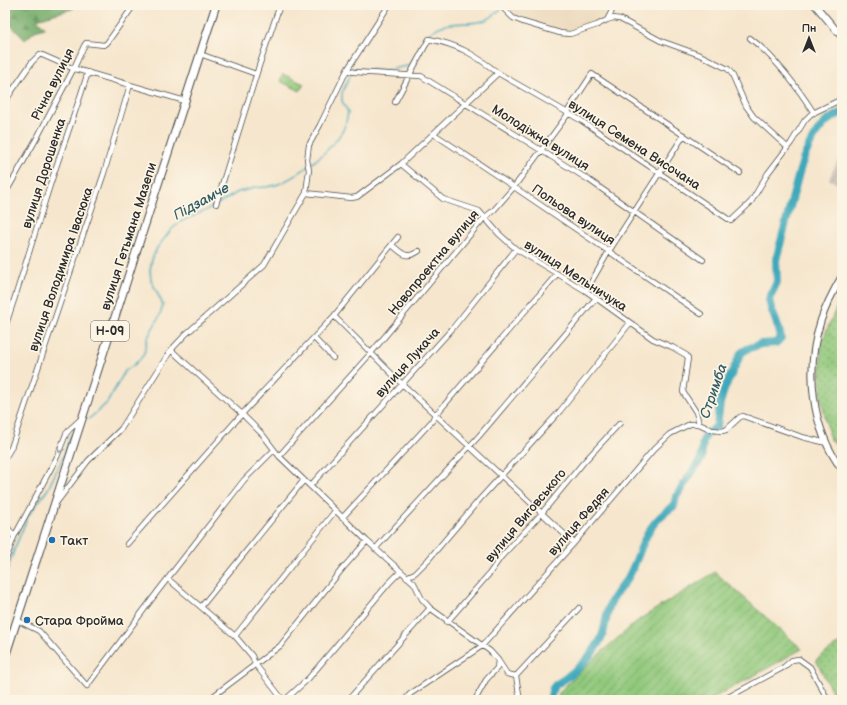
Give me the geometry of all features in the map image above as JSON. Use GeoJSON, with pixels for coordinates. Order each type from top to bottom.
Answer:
{"type":"FeatureCollection","features":[{"type":"Feature","properties":{"kind":"main road","name":"вулиця Гетьмана Мазепи"},"geometry":{"type":"LineString","coordinates":[[5,657],[216,5]]}},
{"type":"Feature","properties":{"kind":"main road"},"geometry":{"type":"LineString","coordinates":[[815,5],[842,37]]}},
{"type":"Feature","properties":{"kind":"main road"},"geometry":{"type":"LineString","coordinates":[[842,276],[821,319],[813,353],[812,368],[813,389],[822,431],[834,458],[842,469]]}},
{"type":"Feature","properties":{"kind":"street","name":"Річна вулиця"},"geometry":{"type":"LineString","coordinates":[[5,194],[38,136],[86,43],[104,45],[107,43],[134,5]]}},
{"type":"Feature","properties":{"kind":"street"},"geometry":{"type":"LineString","coordinates":[[216,204],[256,74],[280,5]]}},
{"type":"Feature","properties":{"kind":"street"},"geometry":{"type":"LineString","coordinates":[[52,508],[88,461],[121,429],[171,350],[186,334],[264,265],[306,193],[309,170],[307,160],[309,145],[389,5]]}},
{"type":"Feature","properties":{"kind":"street"},"geometry":{"type":"LineString","coordinates":[[500,5],[513,18],[560,33],[570,34],[613,18],[620,19],[661,40],[728,69],[732,74],[746,106],[754,118],[787,147],[793,140],[800,126],[811,114],[842,99]]}},
{"type":"Feature","properties":{"kind":"street"},"geometry":{"type":"LineString","coordinates":[[607,20],[614,5]]}},
{"type":"Feature","properties":{"kind":"street"},"geometry":{"type":"LineString","coordinates":[[750,38],[776,62],[792,81],[814,113]]}},
{"type":"Feature","properties":{"kind":"street","name":"вулиця Семена Височана"},"geometry":{"type":"LineString","coordinates":[[410,75],[429,39],[456,46],[471,53],[498,73],[582,121],[660,174],[717,210],[731,221],[751,202],[768,173],[787,147]]}},
{"type":"Feature","properties":{"kind":"street"},"geometry":{"type":"LineString","coordinates":[[5,102],[32,62],[40,54],[74,68],[185,101]]}},
{"type":"Feature","properties":{"kind":"street"},"geometry":{"type":"LineString","coordinates":[[200,54],[256,74]]}},
{"type":"Feature","properties":{"kind":"street","name":"Молодіжна вулиця"},"geometry":{"type":"LineString","coordinates":[[350,71],[421,76],[590,180],[703,260]]}},
{"type":"Feature","properties":{"kind":"street","name":"вулиця Дорошенка"},"geometry":{"type":"LineString","coordinates":[[5,327],[21,281],[52,178],[88,72]]}},
{"type":"Feature","properties":{"kind":"street"},"geometry":{"type":"LineString","coordinates":[[306,193],[351,198],[357,197],[401,164],[498,73]]}},
{"type":"Feature","properties":{"kind":"street","name":"Новопроектна вулиця"},"geometry":{"type":"LineString","coordinates":[[280,456],[371,353],[484,218],[494,210],[514,187],[568,114],[569,109],[592,74],[684,134]]}},
{"type":"Feature","properties":{"kind":"street"},"geometry":{"type":"LineString","coordinates":[[395,102],[410,75]]}},
{"type":"Feature","properties":{"kind":"street","name":"вулиця Володимира Івасюка"},"geometry":{"type":"LineString","coordinates":[[5,458],[11,448],[104,174],[130,85]]}},
{"type":"Feature","properties":{"kind":"street"},"geometry":{"type":"LineString","coordinates":[[5,87],[12,91]]}},
{"type":"Feature","properties":{"kind":"street","name":"Польова вулиця"},"geometry":{"type":"LineString","coordinates":[[434,134],[701,314]]}},
{"type":"Feature","properties":{"kind":"street"},"geometry":{"type":"LineString","coordinates":[[586,291],[609,251],[660,174],[684,134],[740,173]]}},
{"type":"Feature","properties":{"kind":"street","name":"вулиця Мельничука"},"geometry":{"type":"LineString","coordinates":[[401,164],[443,199],[479,211],[499,234],[516,249],[586,291],[653,339],[686,355],[688,358],[683,392],[696,412],[699,424]]}},
{"type":"Feature","properties":{"kind":"street"},"geometry":{"type":"LineString","coordinates":[[128,544],[242,414],[334,316],[398,237]]}},
{"type":"Feature","properties":{"kind":"street"},"geometry":{"type":"LineString","coordinates":[[392,245],[407,256],[413,255],[419,251]]}},
{"type":"Feature","properties":{"kind":"street","name":"вулиця Лукача"},"geometry":{"type":"LineString","coordinates":[[310,486],[452,329],[516,249]]}},
{"type":"Feature","properties":{"kind":"street"},"geometry":{"type":"LineString","coordinates":[[342,518],[432,421],[435,414],[557,274]]}},
{"type":"Feature","properties":{"kind":"street"},"geometry":{"type":"LineString","coordinates":[[375,549],[470,446],[596,298]]}},
{"type":"Feature","properties":{"kind":"street"},"geometry":{"type":"LineString","coordinates":[[334,316],[435,414],[574,543]]}},
{"type":"Feature","properties":{"kind":"street"},"geometry":{"type":"LineString","coordinates":[[406,577],[415,573],[428,560],[501,475],[564,406],[630,323]]}},
{"type":"Feature","properties":{"kind":"street"},"geometry":{"type":"LineString","coordinates":[[314,338],[333,358]]}},
{"type":"Feature","properties":{"kind":"street"},"geometry":{"type":"LineString","coordinates":[[171,350],[242,414],[263,435],[274,450],[342,518],[400,572],[414,583],[422,599],[430,608],[447,622],[469,635],[490,651],[507,674],[516,676]]}},
{"type":"Feature","properties":{"kind":"street"},"geometry":{"type":"LineString","coordinates":[[699,424],[712,430],[722,431],[726,430],[743,416],[802,437],[827,442]]}},
{"type":"Feature","properties":{"kind":"street"},"geometry":{"type":"LineString","coordinates":[[5,562],[14,537],[57,456],[66,434],[82,418]]}},
{"type":"Feature","properties":{"kind":"street","name":"вулиця Виговського"},"geometry":{"type":"LineString","coordinates":[[447,622],[489,574],[501,557],[541,514],[583,463],[620,423]]}},
{"type":"Feature","properties":{"kind":"street","name":"вулиця Федяя"},"geometry":{"type":"LineString","coordinates":[[405,700],[410,694],[482,646],[574,543],[654,448],[670,434],[690,424],[699,424]]}},
{"type":"Feature","properties":{"kind":"street"},"geometry":{"type":"LineString","coordinates":[[17,620],[39,631],[87,686],[244,480],[274,450]]}},
{"type":"Feature","properties":{"kind":"street"},"geometry":{"type":"LineString","coordinates":[[201,607],[304,480]]}},
{"type":"Feature","properties":{"kind":"street"},"geometry":{"type":"LineString","coordinates":[[235,636],[335,511]]}},
{"type":"Feature","properties":{"kind":"street"},"geometry":{"type":"LineString","coordinates":[[5,523],[14,537]]}},
{"type":"Feature","properties":{"kind":"street"},"geometry":{"type":"LineString","coordinates":[[208,700],[280,646],[366,541]]}},
{"type":"Feature","properties":{"kind":"street"},"geometry":{"type":"LineString","coordinates":[[168,579],[235,636],[252,656],[255,664],[284,700],[308,679],[400,572]]}},
{"type":"Feature","properties":{"kind":"street"},"geometry":{"type":"LineString","coordinates":[[348,700],[430,608]]}},
{"type":"Feature","properties":{"kind":"street"},"geometry":{"type":"LineString","coordinates":[[516,676],[579,608]]}},
{"type":"Feature","properties":{"kind":"street"},"geometry":{"type":"LineString","coordinates":[[723,700],[772,674],[792,660],[800,659],[810,667],[828,700]]}},
{"type":"Feature","properties":{"kind":"street"},"geometry":{"type":"LineString","coordinates":[[475,700],[486,680],[497,668],[498,660]]}},
{"type":"Feature","properties":{"kind":"street"},"geometry":{"type":"LineString","coordinates":[[516,676],[520,694],[519,700]]}},
{"type":"Feature","properties":{"kind":"shaded area"},"geometry":{"type":"Polygon","coordinates":[[[509,5],[609,5],[602,19],[570,31],[552,29],[518,17],[507,8],[509,5]]]}},
{"type":"Feature","properties":{"kind":"shaded area"},"geometry":{"type":"Polygon","coordinates":[[[842,152],[842,187],[829,179],[842,152]]]}},
{"type":"Feature","properties":{"kind":"green space"},"geometry":{"type":"Polygon","coordinates":[[[5,5],[78,5],[72,9],[37,19],[45,28],[35,31],[25,40],[5,19],[5,5]]]}},
{"type":"Feature","properties":{"kind":"green space"},"geometry":{"type":"Polygon","coordinates":[[[283,74],[304,84],[300,91],[280,81],[283,74]]]}},
{"type":"Feature","properties":{"kind":"green space"},"geometry":{"type":"Polygon","coordinates":[[[842,294],[842,447],[830,440],[821,398],[821,344],[842,294]]]}},
{"type":"Feature","properties":{"kind":"green space"},"geometry":{"type":"Polygon","coordinates":[[[715,572],[802,649],[710,700],[558,700],[559,693],[568,683],[640,619],[715,572]]]}},
{"type":"Feature","properties":{"kind":"green space"},"geometry":{"type":"Polygon","coordinates":[[[842,641],[842,700],[836,700],[816,660],[842,641]]]}},
{"type":"Feature","properties":{"kind":"waterway","name":"Підзамче"},"geometry":{"type":"LineString","coordinates":[[89,419],[107,403],[125,371],[134,365],[144,354],[147,339],[160,315],[163,305],[151,280],[150,270],[152,259],[157,248],[171,230],[180,222],[211,208],[238,192],[254,187],[276,185],[294,176],[314,162],[338,138],[345,126],[348,112],[342,101],[342,93],[353,69],[382,71],[407,66],[411,64],[427,36],[436,28],[450,24],[472,23],[486,20],[505,5]]}},
{"type":"Feature","properties":{"kind":"waterway","name":"Стримба"},"geometry":{"type":"LineString","coordinates":[[551,700],[553,688],[580,666],[601,640],[608,609],[616,593],[629,576],[650,529],[656,521],[674,506],[676,497],[701,459],[703,441],[706,435],[717,426],[720,403],[724,390],[741,353],[761,344],[776,343],[781,338],[769,299],[777,282],[776,260],[799,173],[806,153],[821,127],[842,112]]}},
{"type":"Feature","properties":{"kind":"waterway","name":"Підзамче"},"geometry":{"type":"LineString","coordinates":[[5,577],[28,516],[48,489],[63,457],[71,434]]}},
{"type":"Feature","properties":{"kind":"place","name":"Такт"},"geometry":{"type":"Point","coordinates":[52,540]}},
{"type":"Feature","properties":{"kind":"place","name":"Стара Фройма"},"geometry":{"type":"Point","coordinates":[27,620]}}]}
